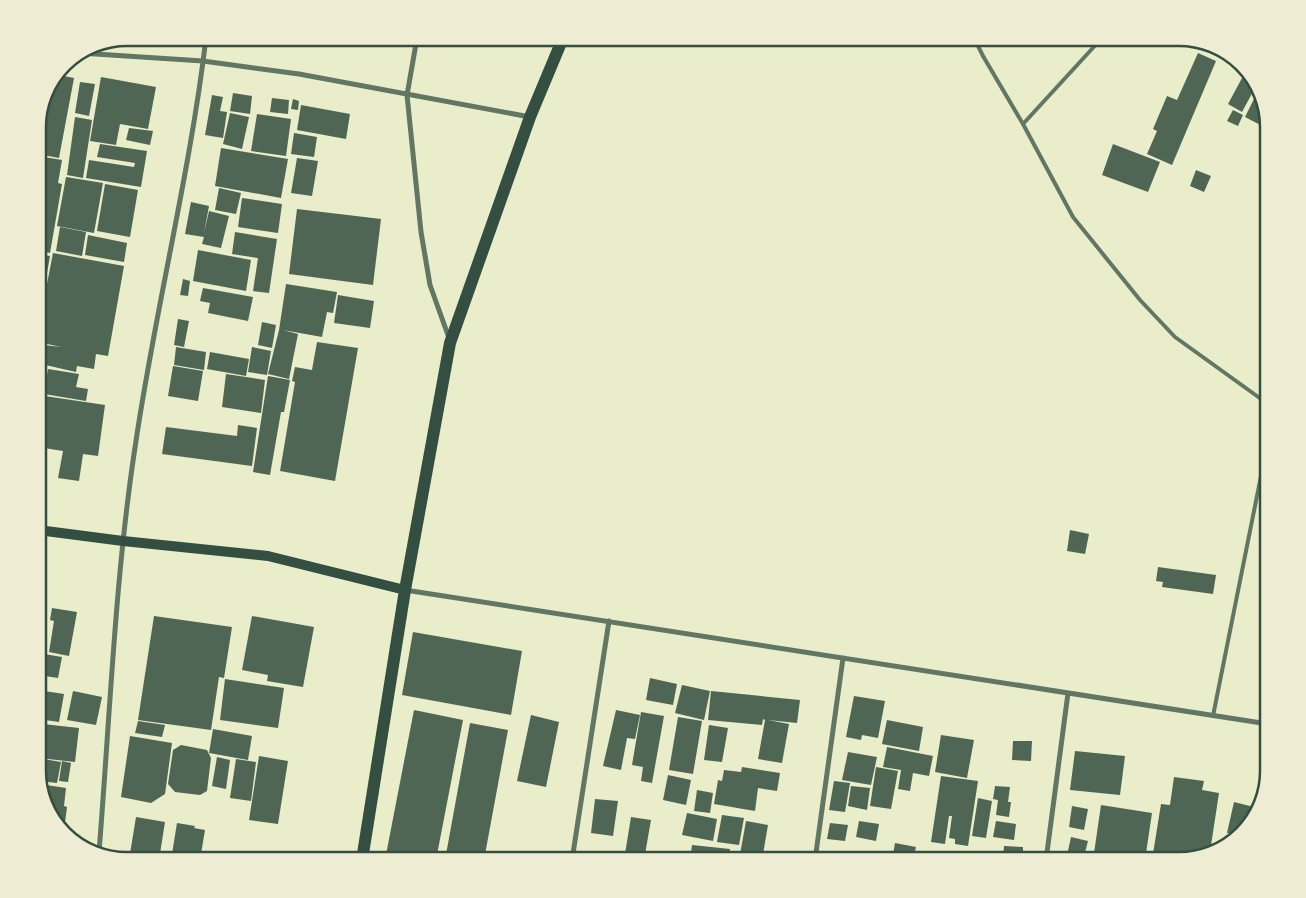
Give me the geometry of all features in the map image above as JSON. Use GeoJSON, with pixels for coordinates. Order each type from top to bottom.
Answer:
{"type":"FeatureCollection","features":[{"type":"Feature","properties":{"kind":"main road"},"geometry":{"type":"LineString","coordinates":[[363,852],[406,590],[450,343],[530,117],[560,46]]}},
{"type":"Feature","properties":{"kind":"main road"},"geometry":{"type":"LineString","coordinates":[[46,531],[268,556],[406,590]]}},
{"type":"Feature","properties":{"kind":"street"},"geometry":{"type":"LineString","coordinates":[[99,846],[123,541],[136,441],[205,46]]}},
{"type":"Feature","properties":{"kind":"street"},"geometry":{"type":"LineString","coordinates":[[415,46],[406,95],[421,232],[430,285],[450,343]]}},
{"type":"Feature","properties":{"kind":"street"},"geometry":{"type":"LineString","coordinates":[[93,54],[203,61],[299,74],[530,117]]}},
{"type":"Feature","properties":{"kind":"street"},"geometry":{"type":"LineString","coordinates":[[406,590],[1260,723]]}},
{"type":"Feature","properties":{"kind":"street"},"geometry":{"type":"LineString","coordinates":[[573,852],[609,622]]}},
{"type":"Feature","properties":{"kind":"street"},"geometry":{"type":"LineString","coordinates":[[816,852],[843,658]]}},
{"type":"Feature","properties":{"kind":"street"},"geometry":{"type":"LineString","coordinates":[[1047,852],[1068,693]]}},
{"type":"Feature","properties":{"kind":"lane"},"geometry":{"type":"LineString","coordinates":[[978,46],[1073,217],[1140,300],[1175,338],[1260,398]]}},
{"type":"Feature","properties":{"kind":"lane"},"geometry":{"type":"LineString","coordinates":[[1023,124],[1095,46]]}},
{"type":"Feature","properties":{"kind":"lane"},"geometry":{"type":"LineString","coordinates":[[1213,716],[1260,481]]}},
{"type":"Feature","properties":{"kind":"building"},"geometry":{"type":"Polygon","coordinates":[[[1198,53],[1216,61],[1172,165],[1147,154],[1157,131],[1153,129],[1167,96],[1177,100],[1198,53]]]}},
{"type":"Feature","properties":{"kind":"building"},"geometry":{"type":"Polygon","coordinates":[[[65,76],[74,78],[59,158],[46,156],[46,122],[49,106],[55,91],[65,76]]]}},
{"type":"Feature","properties":{"kind":"building"},"geometry":{"type":"Polygon","coordinates":[[[101,77],[156,87],[148,129],[120,124],[116,145],[90,141],[101,77]]]}},
{"type":"Feature","properties":{"kind":"building"},"geometry":{"type":"Polygon","coordinates":[[[1242,78],[1244,79],[1252,93],[1242,112],[1228,104],[1242,78]]]}},
{"type":"Feature","properties":{"kind":"building"},"geometry":{"type":"Polygon","coordinates":[[[80,82],[95,84],[89,116],[75,113],[80,82]]]}},
{"type":"Feature","properties":{"kind":"building"},"geometry":{"type":"Polygon","coordinates":[[[233,93],[252,96],[250,114],[230,111],[233,93]]]}},
{"type":"Feature","properties":{"kind":"building"},"geometry":{"type":"Polygon","coordinates":[[[212,95],[223,97],[220,111],[227,112],[223,138],[205,135],[212,95]]]}},
{"type":"Feature","properties":{"kind":"building"},"geometry":{"type":"Polygon","coordinates":[[[272,98],[289,100],[288,114],[270,112],[272,98]]]}},
{"type":"Feature","properties":{"kind":"building"},"geometry":{"type":"Polygon","coordinates":[[[293,99],[299,101],[298,110],[291,109],[293,99]]]}},
{"type":"Feature","properties":{"kind":"building"},"geometry":{"type":"Polygon","coordinates":[[[1254,99],[1260,125],[1245,117],[1254,99]]]}},
{"type":"Feature","properties":{"kind":"building"},"geometry":{"type":"Polygon","coordinates":[[[301,105],[350,114],[346,139],[297,130],[301,105]]]}},
{"type":"Feature","properties":{"kind":"building"},"geometry":{"type":"Polygon","coordinates":[[[1233,110],[1243,115],[1238,126],[1227,121],[1233,110]]]}},
{"type":"Feature","properties":{"kind":"building"},"geometry":{"type":"Polygon","coordinates":[[[230,113],[249,117],[242,149],[223,144],[230,113]]]}},
{"type":"Feature","properties":{"kind":"building"},"geometry":{"type":"Polygon","coordinates":[[[257,114],[291,119],[286,156],[251,151],[257,114]]]}},
{"type":"Feature","properties":{"kind":"building"},"geometry":{"type":"Polygon","coordinates":[[[75,117],[92,120],[83,178],[67,175],[75,117]]]}},
{"type":"Feature","properties":{"kind":"building"},"geometry":{"type":"Polygon","coordinates":[[[129,128],[153,131],[150,145],[126,140],[129,128]]]}},
{"type":"Feature","properties":{"kind":"building"},"geometry":{"type":"Polygon","coordinates":[[[294,133],[317,137],[314,157],[291,154],[294,133]]]}},
{"type":"Feature","properties":{"kind":"building"},"geometry":{"type":"Polygon","coordinates":[[[100,144],[147,151],[141,187],[86,178],[89,160],[134,167],[135,163],[97,157],[100,144]]]}},
{"type":"Feature","properties":{"kind":"building"},"geometry":{"type":"Polygon","coordinates":[[[1113,144],[1160,162],[1148,192],[1102,175],[1113,144]]]}},
{"type":"Feature","properties":{"kind":"building"},"geometry":{"type":"Polygon","coordinates":[[[221,148],[288,159],[281,198],[215,186],[221,148]]]}},
{"type":"Feature","properties":{"kind":"building"},"geometry":{"type":"Polygon","coordinates":[[[46,157],[62,160],[58,183],[62,184],[50,253],[46,252],[46,157]]]}},
{"type":"Feature","properties":{"kind":"building"},"geometry":{"type":"Polygon","coordinates":[[[297,158],[318,161],[312,196],[291,193],[297,158]]]}},
{"type":"Feature","properties":{"kind":"building"},"geometry":{"type":"Polygon","coordinates":[[[1196,170],[1211,176],[1204,192],[1190,186],[1196,170]]]}},
{"type":"Feature","properties":{"kind":"building"},"geometry":{"type":"Polygon","coordinates":[[[66,177],[103,183],[94,233],[57,226],[66,177]]]}},
{"type":"Feature","properties":{"kind":"building"},"geometry":{"type":"Polygon","coordinates":[[[105,184],[138,190],[130,237],[97,231],[105,184]]]}},
{"type":"Feature","properties":{"kind":"building"},"geometry":{"type":"Polygon","coordinates":[[[219,188],[241,193],[236,214],[215,210],[219,188]]]}},
{"type":"Feature","properties":{"kind":"building"},"geometry":{"type":"Polygon","coordinates":[[[242,198],[282,204],[278,233],[238,227],[242,198]]]}},
{"type":"Feature","properties":{"kind":"building"},"geometry":{"type":"Polygon","coordinates":[[[191,202],[209,206],[204,233],[209,211],[229,216],[221,248],[202,244],[204,237],[185,234],[191,202]]]}},
{"type":"Feature","properties":{"kind":"building"},"geometry":{"type":"Polygon","coordinates":[[[297,209],[381,219],[373,285],[289,274],[297,209]]]}},
{"type":"Feature","properties":{"kind":"building"},"geometry":{"type":"Polygon","coordinates":[[[60,227],[86,232],[82,256],[56,251],[60,227]]]}},
{"type":"Feature","properties":{"kind":"building"},"geometry":{"type":"Polygon","coordinates":[[[235,232],[277,239],[269,293],[253,291],[258,258],[232,254],[235,232]]]}},
{"type":"Feature","properties":{"kind":"building"},"geometry":{"type":"Polygon","coordinates":[[[88,235],[127,243],[124,262],[85,255],[88,235]]]}},
{"type":"Feature","properties":{"kind":"building"},"geometry":{"type":"Polygon","coordinates":[[[198,250],[251,260],[246,291],[193,281],[198,250]]]}},
{"type":"Feature","properties":{"kind":"building"},"geometry":{"type":"Polygon","coordinates":[[[53,253],[124,266],[108,356],[96,354],[94,369],[77,366],[76,372],[46,365],[46,345],[61,347],[46,344],[46,289],[53,253]]]}},
{"type":"Feature","properties":{"kind":"building"},"geometry":{"type":"Polygon","coordinates":[[[46,255],[50,256],[46,279],[46,255]]]}},
{"type":"Feature","properties":{"kind":"building"},"geometry":{"type":"Polygon","coordinates":[[[183,279],[190,281],[188,296],[180,295],[183,279]]]}},
{"type":"Feature","properties":{"kind":"building"},"geometry":{"type":"Polygon","coordinates":[[[286,284],[337,292],[333,313],[327,312],[322,337],[283,330],[298,334],[289,379],[268,374],[279,330],[286,284]]]}},
{"type":"Feature","properties":{"kind":"building"},"geometry":{"type":"Polygon","coordinates":[[[203,288],[253,297],[248,321],[208,313],[210,303],[200,301],[203,288]]]}},
{"type":"Feature","properties":{"kind":"building"},"geometry":{"type":"Polygon","coordinates":[[[338,295],[374,301],[370,328],[334,323],[338,295]]]}},
{"type":"Feature","properties":{"kind":"building"},"geometry":{"type":"Polygon","coordinates":[[[178,319],[189,321],[184,347],[174,345],[178,319]]]}},
{"type":"Feature","properties":{"kind":"building"},"geometry":{"type":"Polygon","coordinates":[[[262,322],[276,325],[272,348],[258,345],[262,322]]]}},
{"type":"Feature","properties":{"kind":"building"},"geometry":{"type":"Polygon","coordinates":[[[317,342],[358,348],[335,481],[280,471],[295,382],[292,381],[295,367],[312,370],[317,342]]]}},
{"type":"Feature","properties":{"kind":"building"},"geometry":{"type":"Polygon","coordinates":[[[176,347],[206,352],[204,370],[174,365],[176,347]]]}},
{"type":"Feature","properties":{"kind":"building"},"geometry":{"type":"Polygon","coordinates":[[[252,347],[271,351],[267,375],[248,372],[252,347]]]}},
{"type":"Feature","properties":{"kind":"building"},"geometry":{"type":"Polygon","coordinates":[[[210,352],[249,359],[246,376],[207,369],[210,352]]]}},
{"type":"Feature","properties":{"kind":"building"},"geometry":{"type":"Polygon","coordinates":[[[173,366],[203,371],[198,401],[168,396],[173,366]]]}},
{"type":"Feature","properties":{"kind":"building"},"geometry":{"type":"Polygon","coordinates":[[[48,369],[79,374],[76,387],[88,389],[86,401],[46,394],[48,369]]]}},
{"type":"Feature","properties":{"kind":"building"},"geometry":{"type":"Polygon","coordinates":[[[226,374],[265,380],[261,413],[222,407],[226,374]]]}},
{"type":"Feature","properties":{"kind":"building"},"geometry":{"type":"Polygon","coordinates":[[[268,376],[290,380],[284,412],[281,412],[270,475],[253,472],[268,376]]]}},
{"type":"Feature","properties":{"kind":"building"},"geometry":{"type":"Polygon","coordinates":[[[46,396],[105,405],[98,456],[83,454],[79,481],[58,478],[63,451],[46,448],[46,396]]]}},
{"type":"Feature","properties":{"kind":"building"},"geometry":{"type":"Polygon","coordinates":[[[238,425],[257,428],[252,466],[162,454],[166,427],[237,436],[238,425]]]}},
{"type":"Feature","properties":{"kind":"building"},"geometry":{"type":"Polygon","coordinates":[[[1070,530],[1089,534],[1085,554],[1067,551],[1070,530]]]}},
{"type":"Feature","properties":{"kind":"building"},"geometry":{"type":"Polygon","coordinates":[[[1158,567],[1216,575],[1213,594],[1162,587],[1163,582],[1156,581],[1158,567]]]}},
{"type":"Feature","properties":{"kind":"building"},"geometry":{"type":"Polygon","coordinates":[[[52,608],[77,612],[69,656],[49,652],[54,621],[50,620],[52,608]]]}},
{"type":"Feature","properties":{"kind":"building"},"geometry":{"type":"Polygon","coordinates":[[[154,616],[232,627],[224,678],[219,677],[211,730],[138,720],[154,616]]]}},
{"type":"Feature","properties":{"kind":"building"},"geometry":{"type":"Polygon","coordinates":[[[252,616],[314,627],[303,687],[267,681],[268,675],[242,670],[252,616]]]}},
{"type":"Feature","properties":{"kind":"building"},"geometry":{"type":"Polygon","coordinates":[[[413,632],[522,651],[511,715],[402,695],[413,632]]]}},
{"type":"Feature","properties":{"kind":"building"},"geometry":{"type":"Polygon","coordinates":[[[46,654],[62,657],[58,678],[46,676],[46,654]]]}},
{"type":"Feature","properties":{"kind":"building"},"geometry":{"type":"Polygon","coordinates":[[[650,678],[677,684],[673,705],[646,700],[650,678]]]}},
{"type":"Feature","properties":{"kind":"building"},"geometry":{"type":"Polygon","coordinates":[[[225,679],[284,688],[278,728],[220,720],[225,679]]]}},
{"type":"Feature","properties":{"kind":"building"},"geometry":{"type":"Polygon","coordinates":[[[682,685],[710,691],[704,720],[675,713],[682,685]]]}},
{"type":"Feature","properties":{"kind":"building"},"geometry":{"type":"Polygon","coordinates":[[[46,691],[64,694],[59,722],[46,720],[46,691]]]}},
{"type":"Feature","properties":{"kind":"building"},"geometry":{"type":"Polygon","coordinates":[[[73,691],[102,697],[96,725],[67,720],[73,691]]]}},
{"type":"Feature","properties":{"kind":"building"},"geometry":{"type":"Polygon","coordinates":[[[711,691],[800,700],[797,723],[768,720],[789,724],[782,763],[758,759],[765,720],[763,719],[762,725],[708,720],[711,691]]]}},
{"type":"Feature","properties":{"kind":"building"},"geometry":{"type":"Polygon","coordinates":[[[854,696],[885,701],[878,738],[862,735],[861,740],[846,737],[854,696]]]}},
{"type":"Feature","properties":{"kind":"building"},"geometry":{"type":"Polygon","coordinates":[[[414,710],[463,720],[438,852],[387,852],[414,710]]]}},
{"type":"Feature","properties":{"kind":"building"},"geometry":{"type":"Polygon","coordinates":[[[616,710],[640,715],[635,739],[627,738],[621,770],[603,766],[616,710]]]}},
{"type":"Feature","properties":{"kind":"building"},"geometry":{"type":"Polygon","coordinates":[[[641,712],[664,716],[652,783],[641,781],[643,767],[632,765],[641,712]]]}},
{"type":"Feature","properties":{"kind":"building"},"geometry":{"type":"Polygon","coordinates":[[[531,715],[559,722],[546,787],[517,781],[531,715]]]}},
{"type":"Feature","properties":{"kind":"building"},"geometry":{"type":"Polygon","coordinates":[[[678,717],[702,721],[693,774],[669,770],[678,717]]]}},
{"type":"Feature","properties":{"kind":"building"},"geometry":{"type":"Polygon","coordinates":[[[887,720],[923,727],[919,751],[882,744],[887,720]]]}},
{"type":"Feature","properties":{"kind":"building"},"geometry":{"type":"Polygon","coordinates":[[[138,721],[165,725],[162,737],[135,733],[138,721]]]}},
{"type":"Feature","properties":{"kind":"building"},"geometry":{"type":"Polygon","coordinates":[[[470,723],[508,730],[485,852],[446,852],[470,723]]]}},
{"type":"Feature","properties":{"kind":"building"},"geometry":{"type":"Polygon","coordinates":[[[46,724],[79,728],[75,762],[46,759],[46,724]]]}},
{"type":"Feature","properties":{"kind":"building"},"geometry":{"type":"Polygon","coordinates":[[[709,725],[728,728],[722,762],[704,760],[709,725]]]}},
{"type":"Feature","properties":{"kind":"building"},"geometry":{"type":"Polygon","coordinates":[[[213,729],[252,736],[248,760],[209,753],[213,729]]]}},
{"type":"Feature","properties":{"kind":"building"},"geometry":{"type":"Polygon","coordinates":[[[941,735],[974,740],[967,778],[935,772],[941,735]]]}},
{"type":"Feature","properties":{"kind":"building"},"geometry":{"type":"Polygon","coordinates":[[[130,736],[172,743],[165,794],[151,803],[121,797],[130,736]]]}},
{"type":"Feature","properties":{"kind":"building"},"geometry":{"type":"Polygon","coordinates":[[[1013,741],[1032,741],[1031,761],[1012,760],[1013,741]]]}},
{"type":"Feature","properties":{"kind":"building"},"geometry":{"type":"Polygon","coordinates":[[[181,745],[207,750],[211,758],[207,791],[200,795],[175,792],[168,784],[173,750],[181,745]]]}},
{"type":"Feature","properties":{"kind":"building"},"geometry":{"type":"Polygon","coordinates":[[[887,747],[933,756],[929,776],[913,773],[910,791],[898,789],[901,770],[883,767],[887,747]]]}},
{"type":"Feature","properties":{"kind":"building"},"geometry":{"type":"Polygon","coordinates":[[[1075,751],[1125,756],[1120,795],[1070,790],[1075,751]]]}},
{"type":"Feature","properties":{"kind":"building"},"geometry":{"type":"Polygon","coordinates":[[[848,752],[877,757],[871,785],[842,780],[848,752]]]}},
{"type":"Feature","properties":{"kind":"building"},"geometry":{"type":"Polygon","coordinates":[[[259,756],[288,761],[278,824],[249,820],[259,756]]]}},
{"type":"Feature","properties":{"kind":"building"},"geometry":{"type":"Polygon","coordinates":[[[217,757],[230,760],[226,789],[212,786],[217,757]]]}},
{"type":"Feature","properties":{"kind":"building"},"geometry":{"type":"Polygon","coordinates":[[[46,759],[61,762],[57,783],[47,782],[46,759]]]}},
{"type":"Feature","properties":{"kind":"building"},"geometry":{"type":"Polygon","coordinates":[[[236,759],[256,762],[251,801],[230,798],[236,759]]]}},
{"type":"Feature","properties":{"kind":"building"},"geometry":{"type":"Polygon","coordinates":[[[62,761],[71,763],[68,782],[59,781],[62,761]]]}},
{"type":"Feature","properties":{"kind":"building"},"geometry":{"type":"Polygon","coordinates":[[[742,767],[780,773],[777,791],[758,788],[755,811],[714,804],[718,780],[722,781],[724,770],[741,772],[742,767]]]}},
{"type":"Feature","properties":{"kind":"building"},"geometry":{"type":"Polygon","coordinates":[[[876,767],[898,771],[891,809],[870,806],[876,767]]]}},
{"type":"Feature","properties":{"kind":"building"},"geometry":{"type":"Polygon","coordinates":[[[668,775],[691,780],[686,805],[663,800],[668,775]]]}},
{"type":"Feature","properties":{"kind":"building"},"geometry":{"type":"Polygon","coordinates":[[[941,776],[978,781],[968,846],[955,844],[955,839],[949,838],[952,816],[949,816],[945,844],[931,842],[941,776]]]}},
{"type":"Feature","properties":{"kind":"building"},"geometry":{"type":"Polygon","coordinates":[[[1174,777],[1204,781],[1202,790],[1219,793],[1211,845],[1190,851],[1153,852],[1161,804],[1170,805],[1174,777]]]}},
{"type":"Feature","properties":{"kind":"building"},"geometry":{"type":"Polygon","coordinates":[[[834,781],[850,783],[845,812],[829,810],[834,781]]]}},
{"type":"Feature","properties":{"kind":"building"},"geometry":{"type":"Polygon","coordinates":[[[48,785],[66,788],[64,806],[67,807],[65,822],[52,802],[48,785]]]}},
{"type":"Feature","properties":{"kind":"building"},"geometry":{"type":"Polygon","coordinates":[[[851,786],[870,788],[867,810],[848,806],[851,786]]]}},
{"type":"Feature","properties":{"kind":"building"},"geometry":{"type":"Polygon","coordinates":[[[995,786],[1010,787],[1009,817],[996,815],[998,800],[993,799],[995,786]]]}},
{"type":"Feature","properties":{"kind":"building"},"geometry":{"type":"Polygon","coordinates":[[[697,790],[713,793],[710,813],[694,811],[697,790]]]}},
{"type":"Feature","properties":{"kind":"building"},"geometry":{"type":"Polygon","coordinates":[[[978,798],[992,801],[986,838],[972,836],[978,798]]]}},
{"type":"Feature","properties":{"kind":"building"},"geometry":{"type":"Polygon","coordinates":[[[595,799],[618,801],[613,836],[591,833],[595,799]]]}},
{"type":"Feature","properties":{"kind":"building"},"geometry":{"type":"Polygon","coordinates":[[[1234,802],[1251,806],[1236,828],[1230,833],[1227,833],[1234,802]]]}},
{"type":"Feature","properties":{"kind":"building"},"geometry":{"type":"Polygon","coordinates":[[[1101,805],[1152,813],[1146,852],[1094,852],[1101,805]]]}},
{"type":"Feature","properties":{"kind":"building"},"geometry":{"type":"Polygon","coordinates":[[[1072,806],[1088,809],[1084,830],[1069,827],[1072,806]]]}},
{"type":"Feature","properties":{"kind":"building"},"geometry":{"type":"Polygon","coordinates":[[[687,813],[717,819],[713,841],[682,835],[687,813]]]}},
{"type":"Feature","properties":{"kind":"building"},"geometry":{"type":"Polygon","coordinates":[[[722,815],[744,818],[739,845],[717,842],[722,815]]]}},
{"type":"Feature","properties":{"kind":"building"},"geometry":{"type":"Polygon","coordinates":[[[136,817],[165,822],[160,852],[130,852],[136,817]]]}},
{"type":"Feature","properties":{"kind":"building"},"geometry":{"type":"Polygon","coordinates":[[[631,817],[651,820],[645,852],[625,852],[631,817]]]}},
{"type":"Feature","properties":{"kind":"building"},"geometry":{"type":"Polygon","coordinates":[[[746,821],[768,825],[763,852],[740,852],[746,821]]]}},
{"type":"Feature","properties":{"kind":"building"},"geometry":{"type":"Polygon","coordinates":[[[859,821],[879,824],[876,841],[856,837],[859,821]]]}},
{"type":"Feature","properties":{"kind":"building"},"geometry":{"type":"Polygon","coordinates":[[[996,821],[1016,824],[1014,840],[993,837],[996,821]]]}},
{"type":"Feature","properties":{"kind":"building"},"geometry":{"type":"Polygon","coordinates":[[[177,823],[205,830],[201,852],[172,852],[177,823]]]}},
{"type":"Feature","properties":{"kind":"building"},"geometry":{"type":"Polygon","coordinates":[[[830,823],[848,825],[845,841],[827,839],[830,823]]]}},
{"type":"Feature","properties":{"kind":"building"},"geometry":{"type":"Polygon","coordinates":[[[1071,837],[1088,841],[1085,852],[1068,852],[1071,837]]]}},
{"type":"Feature","properties":{"kind":"building"},"geometry":{"type":"Polygon","coordinates":[[[895,843],[916,847],[915,852],[893,852],[895,843]]]}},
{"type":"Feature","properties":{"kind":"building"},"geometry":{"type":"Polygon","coordinates":[[[692,845],[730,849],[730,852],[691,852],[692,845]]]}},
{"type":"Feature","properties":{"kind":"building"},"geometry":{"type":"Polygon","coordinates":[[[1004,846],[1023,847],[1023,852],[1004,852],[1004,846]]]}}]}
